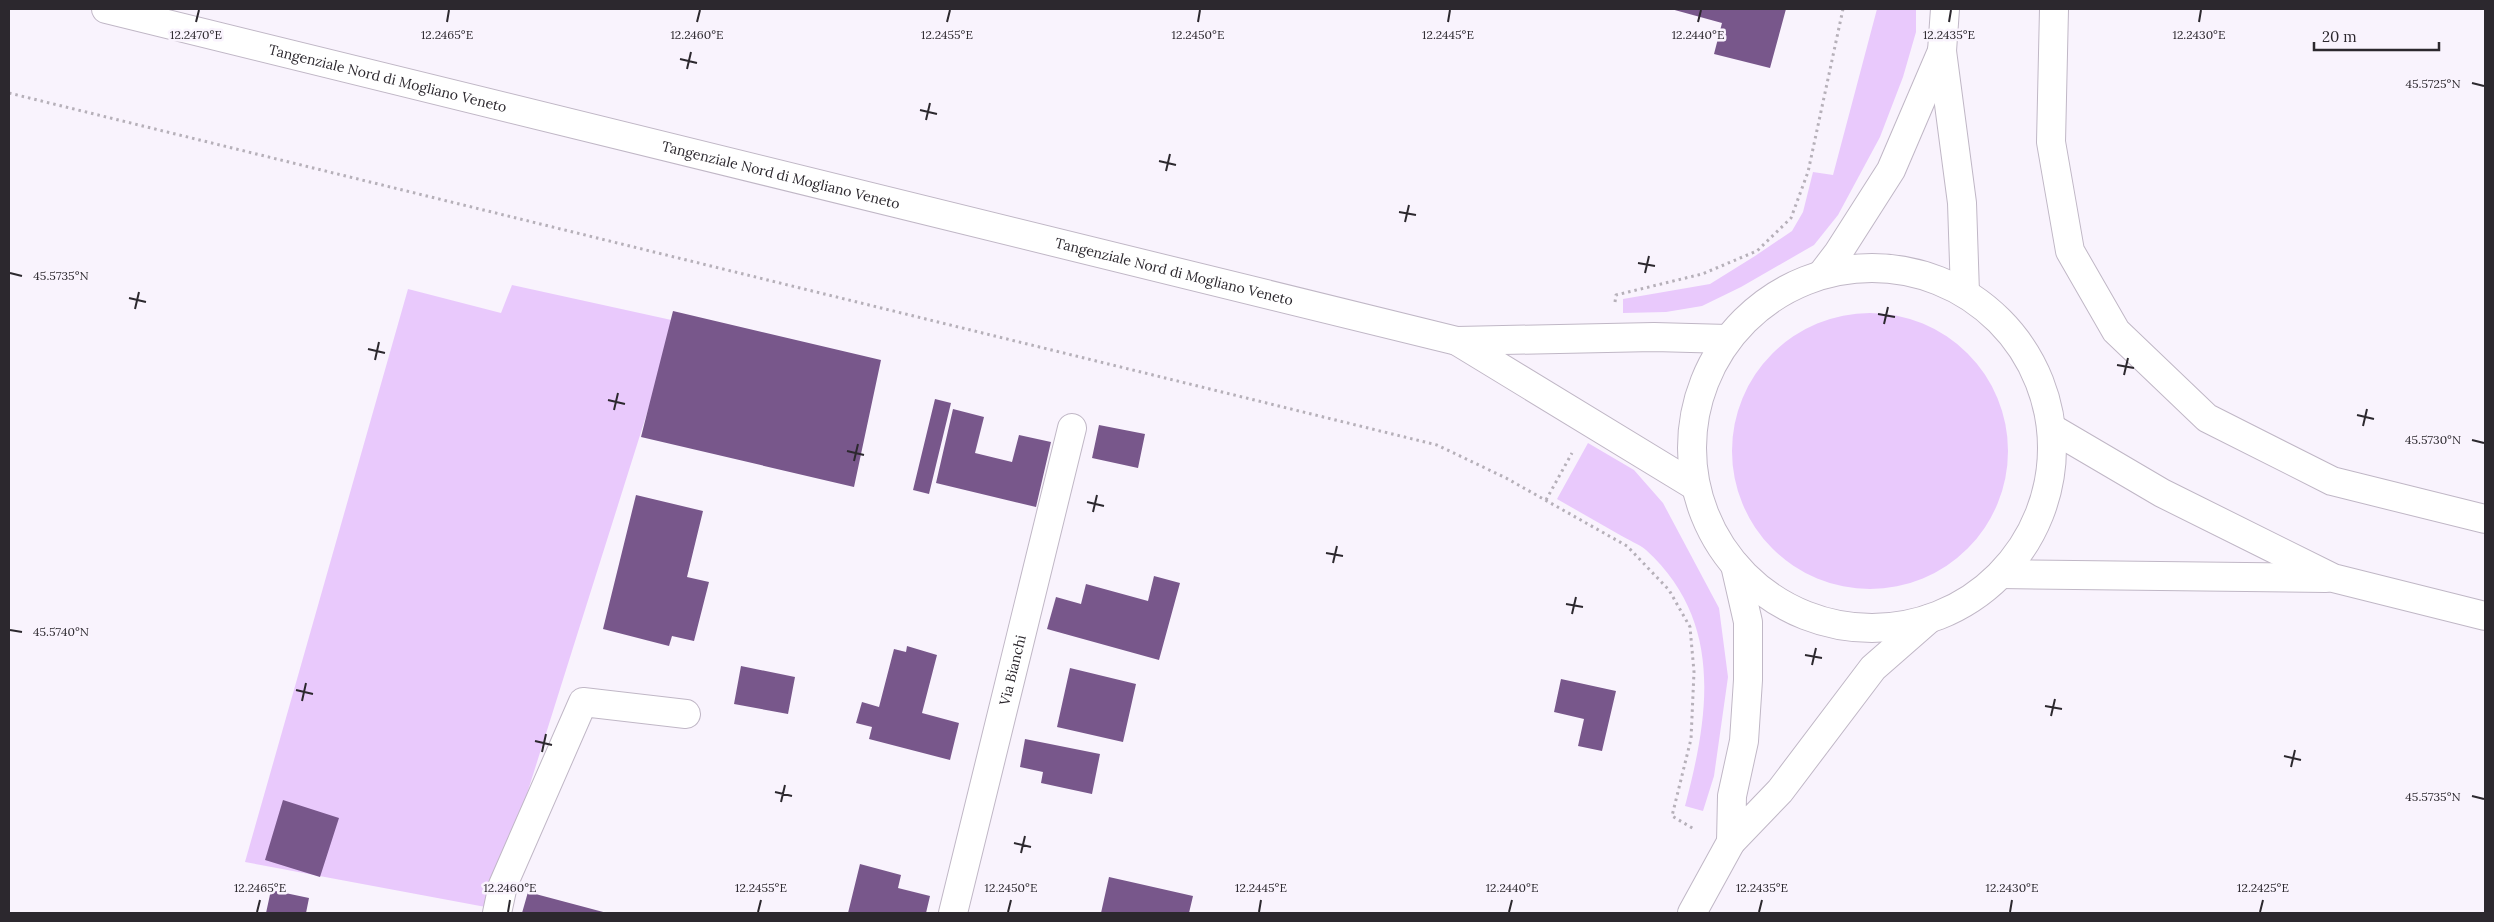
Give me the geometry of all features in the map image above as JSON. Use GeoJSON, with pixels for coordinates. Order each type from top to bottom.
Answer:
{"type":"FeatureCollection","features":[{"type":"Feature","properties":{"kind":"main road","name":"Tangenziale Nord di Mogliano Veneto"},"geometry":{"type":"LineString","coordinates":[[106,9],[1457,341]]}},
{"type":"Feature","properties":{"kind":"main road"},"geometry":{"type":"LineString","coordinates":[[1945,9],[1942,51],[1962,203],[1965,293]]}},
{"type":"Feature","properties":{"kind":"main road"},"geometry":{"type":"LineString","coordinates":[[2054,9],[2051,142],[2070,251],[2116,331],[2207,418],[2332,481],[2485,518]]}},
{"type":"Feature","properties":{"kind":"main road"},"geometry":{"type":"LineString","coordinates":[[1822,274],[1838,253],[1891,170],[1942,51]]}},
{"type":"Feature","properties":{"kind":"main road"},"geometry":{"type":"LineString","coordinates":[[1871,267],[1920,274],[1965,293],[2010,331],[2040,381],[2053,429],[2048,488],[2030,534],[2001,574],[1967,601],[1929,619],[1887,627],[1836,624],[1803,614],[1766,594],[1735,565],[1710,528],[1695,486],[1691,447],[1695,409],[1707,372],[1728,339],[1754,311],[1786,288],[1822,274],[1871,267]]}},
{"type":"Feature","properties":{"kind":"main road"},"geometry":{"type":"LineString","coordinates":[[1457,341],[1654,337],[1728,339]]}},
{"type":"Feature","properties":{"kind":"main road"},"geometry":{"type":"LineString","coordinates":[[1457,341],[1695,486]]}},
{"type":"Feature","properties":{"kind":"main road","name":"Via Bianchi"},"geometry":{"type":"LineString","coordinates":[[953,913],[1072,428]]}},
{"type":"Feature","properties":{"kind":"main road"},"geometry":{"type":"LineString","coordinates":[[2053,429],[2162,493],[2332,578],[2485,616]]}},
{"type":"Feature","properties":{"kind":"main road"},"geometry":{"type":"LineString","coordinates":[[1731,842],[1732,796],[1744,741],[1748,680],[1748,622],[1735,565]]}},
{"type":"Feature","properties":{"kind":"main road"},"geometry":{"type":"LineString","coordinates":[[2001,574],[2332,578]]}},
{"type":"Feature","properties":{"kind":"main road"},"geometry":{"type":"LineString","coordinates":[[1692,913],[1731,842],[1780,790],[1873,668],[1929,619]]}},
{"type":"Feature","properties":{"kind":"main road"},"geometry":{"type":"LineString","coordinates":[[497,913],[503,885],[583,702],[686,714]]}},
{"type":"Feature","properties":{"kind":"path"},"geometry":{"type":"LineString","coordinates":[[1615,304],[1616,295],[1702,274],[1757,251],[1791,218],[1808,172],[1843,9]]}},
{"type":"Feature","properties":{"kind":"path"},"geometry":{"type":"LineString","coordinates":[[9,93],[1437,445],[1506,478],[1627,546],[1669,590],[1690,627],[1694,672],[1691,739],[1672,816],[1701,833]]}},
{"type":"Feature","properties":{"kind":"path"},"geometry":{"type":"LineString","coordinates":[[1546,500],[1574,451]]}},
{"type":"Feature","properties":{"kind":"shaded area"},"geometry":{"type":"Polygon","coordinates":[[[1877,9],[1916,9],[1916,32],[1903,77],[1880,137],[1838,215],[1814,245],[1741,287],[1702,306],[1666,312],[1623,313],[1623,299],[1710,284],[1792,231],[1803,212],[1813,172],[1833,175],[1877,9]]]}},
{"type":"Feature","properties":{"kind":"shaded area"},"geometry":{"type":"Polygon","coordinates":[[[512,285],[676,321],[491,908],[245,862],[408,289],[501,313],[512,285]]]}},
{"type":"Feature","properties":{"kind":"shaded area"},"geometry":{"type":"Polygon","coordinates":[[[1870,313],[1897,316],[1923,324],[1946,337],[1967,354],[1984,375],[1997,398],[2005,424],[2008,451],[2005,478],[1997,504],[1984,527],[1967,548],[1946,565],[1923,578],[1897,586],[1870,589],[1843,586],[1817,578],[1794,565],[1773,548],[1756,527],[1743,504],[1735,478],[1732,451],[1735,424],[1743,398],[1756,375],[1773,354],[1794,337],[1817,324],[1843,316],[1870,313]]]}},
{"type":"Feature","properties":{"kind":"shaded area"},"geometry":{"type":"Polygon","coordinates":[[[1588,443],[1634,470],[1663,503],[1719,608],[1728,677],[1714,776],[1703,811],[1685,806],[1700,738],[1704,704],[1704,671],[1699,638],[1688,607],[1671,578],[1646,550],[1557,499],[1588,443]]]}},
{"type":"Feature","properties":{"kind":"building"},"geometry":{"type":"Polygon","coordinates":[[[1671,9],[1786,9],[1770,68],[1714,54],[1722,23],[1671,9]]]}},
{"type":"Feature","properties":{"kind":"building"},"geometry":{"type":"Polygon","coordinates":[[[673,311],[881,360],[854,487],[641,437],[673,311]]]}},
{"type":"Feature","properties":{"kind":"building"},"geometry":{"type":"Polygon","coordinates":[[[935,399],[951,403],[929,494],[913,490],[935,399]]]}},
{"type":"Feature","properties":{"kind":"building"},"geometry":{"type":"Polygon","coordinates":[[[953,409],[984,417],[975,453],[1012,462],[1019,435],[1051,442],[1036,507],[936,483],[953,409]]]}},
{"type":"Feature","properties":{"kind":"building"},"geometry":{"type":"Polygon","coordinates":[[[1099,425],[1145,434],[1138,468],[1092,458],[1099,425]]]}},
{"type":"Feature","properties":{"kind":"building"},"geometry":{"type":"Polygon","coordinates":[[[636,495],[703,511],[687,577],[709,582],[694,641],[672,636],[669,646],[603,629],[636,495]]]}},
{"type":"Feature","properties":{"kind":"building"},"geometry":{"type":"Polygon","coordinates":[[[1154,576],[1180,583],[1159,660],[1047,629],[1056,597],[1081,604],[1086,584],[1148,601],[1154,576]]]}},
{"type":"Feature","properties":{"kind":"building"},"geometry":{"type":"Polygon","coordinates":[[[907,646],[937,655],[922,713],[959,723],[950,760],[869,739],[872,727],[856,723],[862,702],[879,707],[894,649],[906,652],[907,646]]]}},
{"type":"Feature","properties":{"kind":"building"},"geometry":{"type":"Polygon","coordinates":[[[741,666],[795,677],[788,714],[734,704],[741,666]]]}},
{"type":"Feature","properties":{"kind":"building"},"geometry":{"type":"Polygon","coordinates":[[[1070,668],[1136,684],[1123,742],[1057,727],[1070,668]]]}},
{"type":"Feature","properties":{"kind":"building"},"geometry":{"type":"Polygon","coordinates":[[[1561,679],[1616,691],[1602,751],[1578,746],[1584,719],[1554,712],[1561,679]]]}},
{"type":"Feature","properties":{"kind":"building"},"geometry":{"type":"Polygon","coordinates":[[[1025,739],[1100,754],[1092,794],[1041,783],[1043,772],[1020,767],[1025,739]]]}},
{"type":"Feature","properties":{"kind":"building"},"geometry":{"type":"Polygon","coordinates":[[[283,800],[339,818],[320,877],[265,860],[283,800]]]}},
{"type":"Feature","properties":{"kind":"building"},"geometry":{"type":"Polygon","coordinates":[[[860,864],[901,875],[898,888],[930,896],[926,913],[848,913],[860,864]]]}},
{"type":"Feature","properties":{"kind":"building"},"geometry":{"type":"Polygon","coordinates":[[[1109,877],[1193,896],[1189,913],[1101,913],[1109,877]]]}},
{"type":"Feature","properties":{"kind":"building"},"geometry":{"type":"Polygon","coordinates":[[[271,890],[309,898],[306,913],[266,913],[271,890]]]}},
{"type":"Feature","properties":{"kind":"building"},"geometry":{"type":"Polygon","coordinates":[[[528,892],[607,913],[522,913],[528,892]]]}}]}
